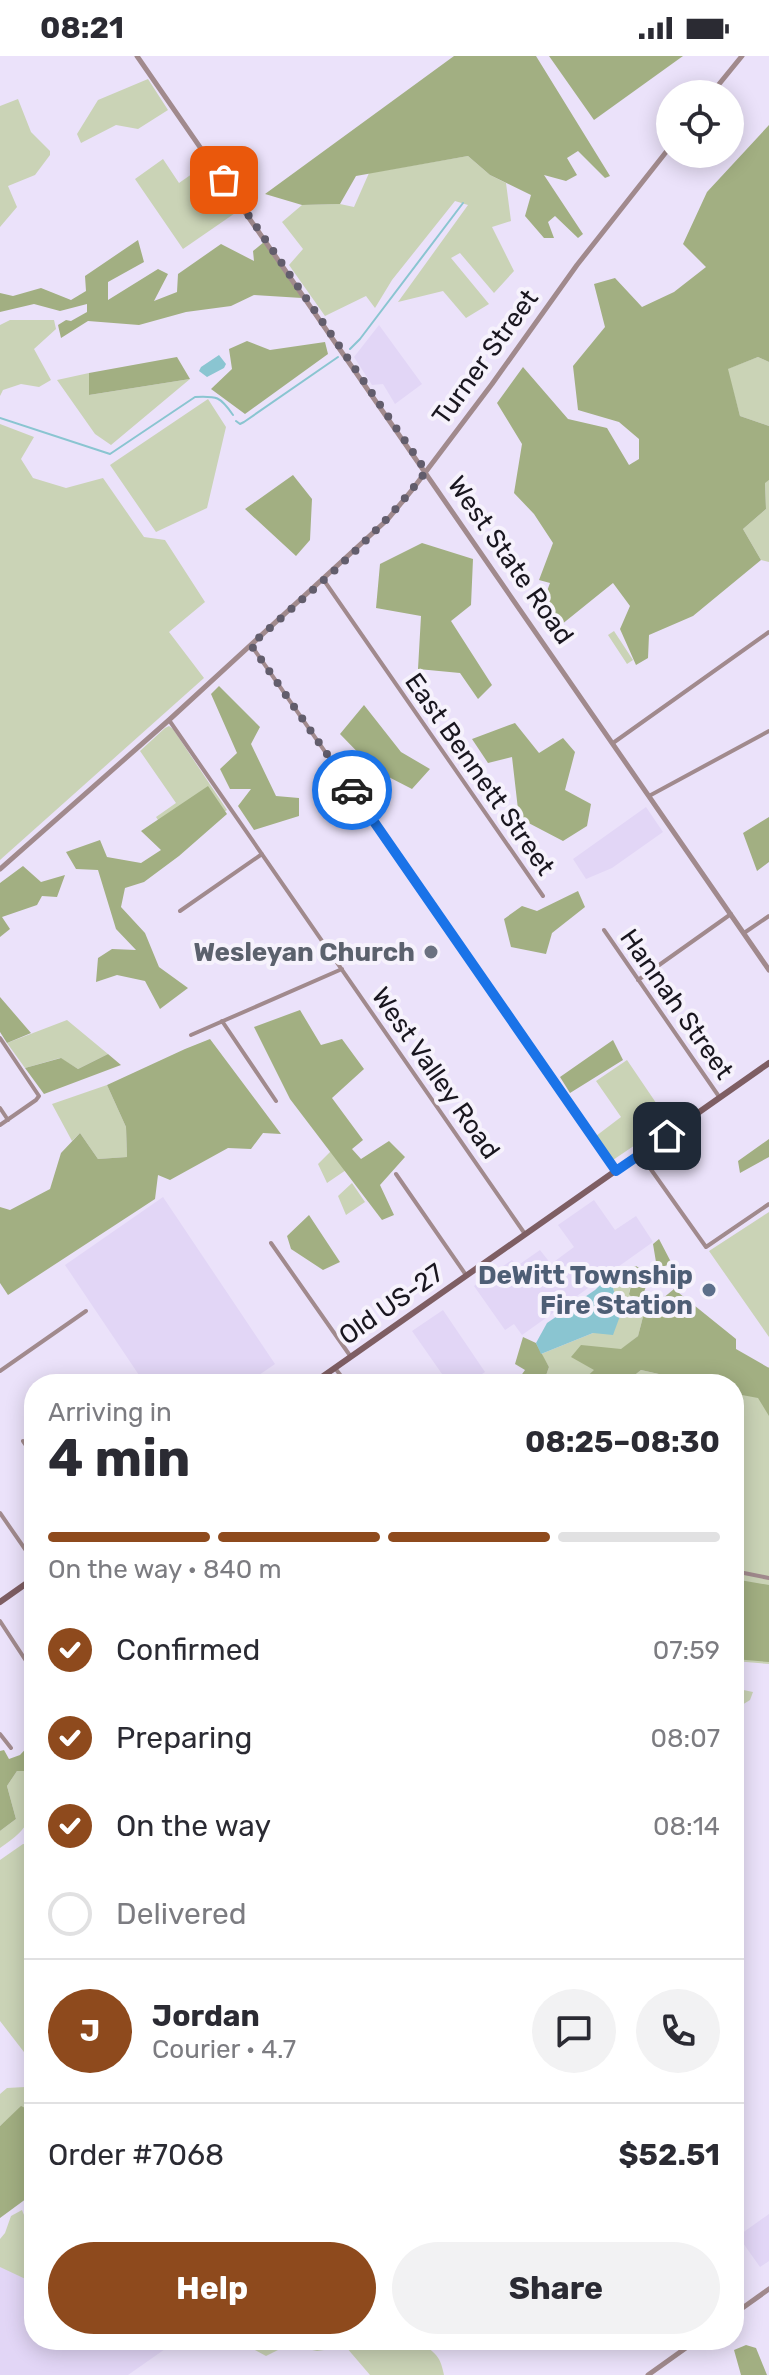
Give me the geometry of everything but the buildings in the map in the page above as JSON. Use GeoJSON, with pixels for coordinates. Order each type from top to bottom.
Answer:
{"type":"FeatureCollection","features":[{"type":"Feature","properties":{"kind":"main road","name":"Old US-27"},"geometry":{"type":"LineString","coordinates":[[326,1374],[769,1063]]}},
{"type":"Feature","properties":{"kind":"main road"},"geometry":{"type":"LineString","coordinates":[[0,1602],[24,1585]]}},
{"type":"Feature","properties":{"kind":"street","name":"West State Road"},"geometry":{"type":"LineString","coordinates":[[137,56],[769,970]]}},
{"type":"Feature","properties":{"kind":"street"},"geometry":{"type":"LineString","coordinates":[[722,80],[742,56]]}},
{"type":"Feature","properties":{"kind":"street","name":"Turner Street"},"geometry":{"type":"LineString","coordinates":[[0,869],[380,527],[408,496],[577,265],[656,165]]}},
{"type":"Feature","properties":{"kind":"street","name":"East Bennett Street"},"geometry":{"type":"LineString","coordinates":[[323,579],[543,896]]}},
{"type":"Feature","properties":{"kind":"street"},"geometry":{"type":"LineString","coordinates":[[613,743],[769,632]]}},
{"type":"Feature","properties":{"kind":"street"},"geometry":{"type":"LineString","coordinates":[[251,645],[616,1171]]}},
{"type":"Feature","properties":{"kind":"street","name":"West Valley Road"},"geometry":{"type":"LineString","coordinates":[[169,720],[525,1234]]}},
{"type":"Feature","properties":{"kind":"street"},"geometry":{"type":"LineString","coordinates":[[649,796],[769,731]]}},
{"type":"Feature","properties":{"kind":"street"},"geometry":{"type":"LineString","coordinates":[[180,911],[262,854]]}},
{"type":"Feature","properties":{"kind":"street"},"geometry":{"type":"LineString","coordinates":[[638,980],[731,914]]}},
{"type":"Feature","properties":{"kind":"street"},"geometry":{"type":"LineString","coordinates":[[744,933],[769,916]]}},
{"type":"Feature","properties":{"kind":"street","name":"Hannah Street"},"geometry":{"type":"LineString","coordinates":[[604,930],[720,1098]]}},
{"type":"Feature","properties":{"kind":"street"},"geometry":{"type":"LineString","coordinates":[[191,1035],[342,969]]}},
{"type":"Feature","properties":{"kind":"street"},"geometry":{"type":"LineString","coordinates":[[222,1021],[276,1101]]}},
{"type":"Feature","properties":{"kind":"street"},"geometry":{"type":"LineString","coordinates":[[0,1038],[38,1093],[38,1098],[0,1125]]}},
{"type":"Feature","properties":{"kind":"street"},"geometry":{"type":"LineString","coordinates":[[0,1108],[8,1120]]}},
{"type":"Feature","properties":{"kind":"street"},"geometry":{"type":"LineString","coordinates":[[640,1154],[706,1247],[769,1204]]}},
{"type":"Feature","properties":{"kind":"street"},"geometry":{"type":"LineString","coordinates":[[396,1174],[466,1275]]}},
{"type":"Feature","properties":{"kind":"street"},"geometry":{"type":"LineString","coordinates":[[271,1243],[351,1357]]}},
{"type":"Feature","properties":{"kind":"street"},"geometry":{"type":"LineString","coordinates":[[0,1371],[86,1311]]}},
{"type":"Feature","properties":{"kind":"street"},"geometry":{"type":"LineString","coordinates":[[335,1368],[340,1374]]}},
{"type":"Feature","properties":{"kind":"street"},"geometry":{"type":"LineString","coordinates":[[0,1513],[24,1548]]}},
{"type":"Feature","properties":{"kind":"street"},"geometry":{"type":"LineString","coordinates":[[744,1573],[769,1578]]}},
{"type":"Feature","properties":{"kind":"street"},"geometry":{"type":"LineString","coordinates":[[0,1621],[24,1658]]}},
{"type":"Feature","properties":{"kind":"street"},"geometry":{"type":"LineString","coordinates":[[0,1734],[11,1748]]}},
{"type":"Feature","properties":{"kind":"street"},"geometry":{"type":"LineString","coordinates":[[744,2307],[769,2289]]}},
{"type":"Feature","properties":{"kind":"street"},"geometry":{"type":"LineString","coordinates":[[648,2375],[683,2350]]}},
{"type":"Feature","properties":{"kind":"shaded area"},"geometry":{"type":"Polygon","coordinates":[[[454,56],[536,56],[610,176],[605,178],[578,151],[567,158],[577,175],[566,181],[544,175],[583,234],[578,238],[555,216],[548,222],[554,238],[544,238],[525,216],[531,195],[490,175],[468,156],[356,176],[340,204],[302,205],[265,194],[454,56]]]}},
{"type":"Feature","properties":{"kind":"shaded area"},"geometry":{"type":"Polygon","coordinates":[[[549,56],[683,56],[594,120],[549,56]]]}},
{"type":"Feature","properties":{"kind":"shaded area"},"geometry":{"type":"Polygon","coordinates":[[[148,79],[168,110],[138,129],[116,125],[81,143],[77,134],[98,100],[148,79]]]}},
{"type":"Feature","properties":{"kind":"shaded area"},"geometry":{"type":"Polygon","coordinates":[[[18,99],[31,132],[50,151],[50,155],[35,175],[8,186],[17,207],[0,227],[0,106],[18,99]]]}},
{"type":"Feature","properties":{"kind":"shaded area"},"geometry":{"type":"Polygon","coordinates":[[[769,125],[769,362],[758,357],[728,369],[740,416],[769,426],[766,509],[743,529],[761,560],[693,616],[649,635],[648,658],[636,665],[620,629],[630,606],[613,583],[556,629],[537,618],[550,583],[539,580],[553,543],[534,514],[514,493],[522,444],[497,403],[523,367],[568,419],[607,428],[629,465],[639,459],[639,439],[619,422],[578,410],[573,366],[605,327],[594,284],[615,278],[642,307],[674,292],[706,267],[683,244],[707,192],[729,168],[744,168],[744,152],[769,125]]]}},
{"type":"Feature","properties":{"kind":"shaded area"},"geometry":{"type":"Polygon","coordinates":[[[468,156],[490,175],[506,183],[511,221],[492,227],[514,271],[494,293],[460,253],[451,258],[489,304],[466,318],[443,291],[398,302],[468,205],[455,201],[392,280],[375,308],[366,296],[325,316],[289,265],[303,249],[282,222],[302,205],[340,204],[354,207],[369,173],[468,156]]]}},
{"type":"Feature","properties":{"kind":"shaded area"},"geometry":{"type":"Polygon","coordinates":[[[163,159],[179,183],[209,162],[241,209],[183,249],[135,179],[163,159]]]}},
{"type":"Feature","properties":{"kind":"shaded area"},"geometry":{"type":"Polygon","coordinates":[[[138,240],[144,262],[108,282],[108,300],[158,269],[168,274],[154,301],[177,292],[178,274],[221,244],[254,261],[253,251],[264,242],[302,298],[254,295],[231,306],[186,312],[139,325],[88,321],[61,338],[58,325],[87,312],[87,304],[60,311],[34,304],[0,312],[0,293],[13,296],[41,288],[71,300],[86,291],[85,276],[138,240]]]}},
{"type":"Feature","properties":{"kind":"shaded area"},"geometry":{"type":"Polygon","coordinates":[[[10,320],[54,320],[56,329],[34,349],[51,380],[39,387],[21,384],[3,390],[0,396],[0,325],[10,320]]]}},
{"type":"Feature","properties":{"kind":"shaded area"},"geometry":{"type":"Polygon","coordinates":[[[379,325],[422,384],[395,404],[383,384],[372,385],[354,357],[379,325]]]}},
{"type":"Feature","properties":{"kind":"shaded area"},"geometry":{"type":"Polygon","coordinates":[[[247,341],[270,350],[325,342],[328,354],[245,414],[211,389],[232,369],[229,349],[247,341]]]}},
{"type":"Feature","properties":{"kind":"shaded area"},"geometry":{"type":"Polygon","coordinates":[[[219,355],[226,364],[224,368],[207,377],[199,371],[201,367],[219,355]]]}},
{"type":"Feature","properties":{"kind":"shaded area"},"geometry":{"type":"Polygon","coordinates":[[[177,357],[190,379],[89,395],[89,373],[177,357]]]}},
{"type":"Feature","properties":{"kind":"shaded area"},"geometry":{"type":"Polygon","coordinates":[[[758,357],[769,362],[769,426],[740,416],[727,369],[758,357]]]}},
{"type":"Feature","properties":{"kind":"shaded area"},"geometry":{"type":"Polygon","coordinates":[[[89,373],[89,395],[190,379],[111,445],[95,434],[57,380],[89,373]]]}},
{"type":"Feature","properties":{"kind":"shaded area"},"geometry":{"type":"Polygon","coordinates":[[[208,399],[226,427],[207,508],[156,532],[110,465],[208,399]]]}},
{"type":"Feature","properties":{"kind":"shaded area"},"geometry":{"type":"Polygon","coordinates":[[[0,424],[34,437],[21,459],[33,478],[66,488],[103,478],[144,537],[165,540],[205,602],[169,632],[204,678],[0,860],[0,424]]]}},
{"type":"Feature","properties":{"kind":"shaded area"},"geometry":{"type":"Polygon","coordinates":[[[293,475],[312,499],[310,540],[296,556],[245,509],[293,475]]]}},
{"type":"Feature","properties":{"kind":"shaded area"},"geometry":{"type":"Polygon","coordinates":[[[769,480],[769,562],[761,560],[743,529],[766,509],[765,482],[769,480]]]}},
{"type":"Feature","properties":{"kind":"shaded area"},"geometry":{"type":"Polygon","coordinates":[[[422,543],[473,559],[471,605],[451,621],[492,685],[478,699],[460,673],[418,669],[421,616],[376,608],[380,564],[422,543]]]}},
{"type":"Feature","properties":{"kind":"shaded area"},"geometry":{"type":"Polygon","coordinates":[[[614,631],[633,660],[627,664],[608,635],[614,631]]]}},
{"type":"Feature","properties":{"kind":"shaded area"},"geometry":{"type":"Polygon","coordinates":[[[219,686],[260,727],[251,744],[276,796],[299,798],[299,816],[254,830],[238,806],[251,789],[230,789],[220,769],[237,753],[211,694],[219,686]]]}},
{"type":"Feature","properties":{"kind":"shaded area"},"geometry":{"type":"Polygon","coordinates":[[[364,705],[401,752],[430,769],[412,789],[375,770],[340,734],[364,705]]]}},
{"type":"Feature","properties":{"kind":"shaded area"},"geometry":{"type":"Polygon","coordinates":[[[515,723],[539,753],[563,738],[575,752],[565,790],[591,804],[587,826],[563,841],[519,818],[512,757],[488,763],[472,739],[515,723]]]}},
{"type":"Feature","properties":{"kind":"shaded area"},"geometry":{"type":"Polygon","coordinates":[[[169,726],[227,810],[176,846],[156,817],[176,803],[140,751],[169,726]]]}},
{"type":"Feature","properties":{"kind":"shaded area"},"geometry":{"type":"Polygon","coordinates":[[[208,786],[227,814],[144,882],[125,888],[121,907],[145,933],[159,967],[188,988],[160,1009],[145,981],[117,975],[96,982],[98,958],[112,949],[136,950],[116,929],[98,870],[76,869],[66,852],[100,840],[107,857],[141,863],[161,850],[141,831],[208,786]]]}},
{"type":"Feature","properties":{"kind":"shaded area"},"geometry":{"type":"Polygon","coordinates":[[[646,807],[663,832],[612,868],[586,879],[573,859],[646,807]]]}},
{"type":"Feature","properties":{"kind":"shaded area"},"geometry":{"type":"Polygon","coordinates":[[[769,817],[769,862],[757,871],[743,833],[769,817]]]}},
{"type":"Feature","properties":{"kind":"shaded area"},"geometry":{"type":"Polygon","coordinates":[[[23,866],[41,882],[65,875],[57,897],[42,896],[37,905],[2,917],[10,929],[0,937],[0,883],[23,866]]]}},
{"type":"Feature","properties":{"kind":"shaded area"},"geometry":{"type":"Polygon","coordinates":[[[578,891],[585,907],[552,933],[546,954],[511,947],[504,919],[522,906],[537,911],[578,891]]]}},
{"type":"Feature","properties":{"kind":"shaded area"},"geometry":{"type":"Polygon","coordinates":[[[0,997],[31,1033],[7,1043],[0,1032],[0,997]]]}},
{"type":"Feature","properties":{"kind":"shaded area"},"geometry":{"type":"Polygon","coordinates":[[[300,1010],[321,1045],[342,1039],[364,1069],[332,1098],[363,1140],[352,1149],[361,1159],[389,1141],[405,1157],[380,1185],[394,1215],[382,1220],[290,1099],[254,1027],[300,1010]]]}},
{"type":"Feature","properties":{"kind":"shaded area"},"geometry":{"type":"Polygon","coordinates":[[[67,1020],[108,1054],[78,1069],[60,1058],[25,1068],[7,1043],[67,1020]]]}},
{"type":"Feature","properties":{"kind":"shaded area"},"geometry":{"type":"Polygon","coordinates":[[[210,1039],[281,1134],[263,1133],[251,1149],[228,1148],[170,1180],[158,1175],[155,1199],[8,1295],[0,1283],[0,1207],[10,1210],[50,1189],[61,1153],[80,1133],[98,1159],[127,1157],[126,1127],[107,1085],[210,1039]]]}},
{"type":"Feature","properties":{"kind":"shaded area"},"geometry":{"type":"Polygon","coordinates":[[[613,1040],[623,1060],[570,1093],[560,1077],[613,1040]]]}},
{"type":"Feature","properties":{"kind":"shaded area"},"geometry":{"type":"Polygon","coordinates":[[[108,1054],[121,1065],[44,1094],[25,1068],[61,1058],[78,1069],[108,1054]]]}},
{"type":"Feature","properties":{"kind":"shaded area"},"geometry":{"type":"Polygon","coordinates":[[[627,1060],[669,1122],[613,1160],[596,1136],[621,1117],[596,1081],[627,1060]]]}},
{"type":"Feature","properties":{"kind":"shaded area"},"geometry":{"type":"Polygon","coordinates":[[[107,1085],[126,1127],[127,1157],[98,1159],[80,1133],[72,1141],[52,1104],[107,1085]]]}},
{"type":"Feature","properties":{"kind":"shaded area"},"geometry":{"type":"Polygon","coordinates":[[[769,1139],[769,1157],[740,1173],[738,1161],[769,1139]]]}},
{"type":"Feature","properties":{"kind":"shaded area"},"geometry":{"type":"Polygon","coordinates":[[[332,1150],[346,1170],[327,1183],[318,1164],[332,1150]]]}},
{"type":"Feature","properties":{"kind":"shaded area"},"geometry":{"type":"Polygon","coordinates":[[[352,1183],[365,1202],[346,1215],[338,1196],[352,1183]]]}},
{"type":"Feature","properties":{"kind":"shaded area"},"geometry":{"type":"Polygon","coordinates":[[[163,1197],[275,1364],[260,1374],[138,1374],[65,1265],[163,1197]]]}},
{"type":"Feature","properties":{"kind":"shaded area"},"geometry":{"type":"Polygon","coordinates":[[[594,1200],[615,1230],[636,1216],[653,1242],[522,1335],[514,1324],[505,1330],[474,1286],[512,1260],[517,1266],[540,1250],[551,1264],[574,1247],[558,1225],[594,1200]]]}},
{"type":"Feature","properties":{"kind":"shaded area"},"geometry":{"type":"Polygon","coordinates":[[[769,1212],[769,1337],[709,1251],[769,1212]]]}},
{"type":"Feature","properties":{"kind":"shaded area"},"geometry":{"type":"Polygon","coordinates":[[[309,1215],[340,1262],[323,1270],[291,1249],[287,1236],[309,1215]]]}},
{"type":"Feature","properties":{"kind":"shaded area"},"geometry":{"type":"Polygon","coordinates":[[[659,1239],[672,1264],[657,1268],[653,1244],[659,1239]]]}},
{"type":"Feature","properties":{"kind":"shaded area"},"geometry":{"type":"Polygon","coordinates":[[[636,1266],[629,1293],[644,1313],[638,1336],[591,1374],[547,1374],[549,1367],[541,1354],[593,1333],[620,1316],[610,1275],[636,1266]]]}},
{"type":"Feature","properties":{"kind":"shaded area"},"geometry":{"type":"Polygon","coordinates":[[[636,1266],[650,1275],[644,1292],[662,1299],[674,1289],[736,1339],[736,1349],[769,1368],[769,1416],[758,1398],[744,1395],[744,1374],[659,1374],[641,1370],[636,1374],[590,1374],[594,1370],[571,1357],[581,1345],[621,1349],[638,1336],[644,1313],[629,1294],[636,1266]]]}},
{"type":"Feature","properties":{"kind":"shaded area"},"geometry":{"type":"Polygon","coordinates":[[[610,1275],[620,1316],[613,1335],[593,1333],[541,1354],[536,1343],[547,1323],[595,1290],[610,1275]]]}},
{"type":"Feature","properties":{"kind":"shaded area"},"geometry":{"type":"Polygon","coordinates":[[[443,1310],[485,1372],[442,1374],[412,1331],[443,1310]]]}},
{"type":"Feature","properties":{"kind":"shaded area"},"geometry":{"type":"Polygon","coordinates":[[[523,1337],[536,1343],[549,1367],[547,1374],[522,1374],[525,1370],[515,1364],[523,1337]]]}},
{"type":"Feature","properties":{"kind":"shaded area"},"geometry":{"type":"Polygon","coordinates":[[[769,1367],[769,1664],[744,1662],[744,1386],[769,1367]]]}},
{"type":"Feature","properties":{"kind":"shaded area"},"geometry":{"type":"Polygon","coordinates":[[[641,1370],[659,1374],[635,1374],[641,1370]]]}},
{"type":"Feature","properties":{"kind":"shaded area"},"geometry":{"type":"Polygon","coordinates":[[[744,1581],[769,1585],[769,1662],[744,1660],[744,1581]]]}},
{"type":"Feature","properties":{"kind":"shaded area"},"geometry":{"type":"Polygon","coordinates":[[[744,1690],[753,1692],[750,1700],[744,1704],[744,1690]]]}},
{"type":"Feature","properties":{"kind":"shaded area"},"geometry":{"type":"Polygon","coordinates":[[[4,1750],[9,1759],[24,1751],[24,1771],[17,1771],[7,1786],[16,1819],[0,1831],[0,1751],[4,1750]]]}},
{"type":"Feature","properties":{"kind":"shaded area"},"geometry":{"type":"Polygon","coordinates":[[[17,1771],[24,1771],[24,1827],[0,1848],[0,1831],[16,1819],[7,1786],[17,1771]]]}},
{"type":"Feature","properties":{"kind":"shaded area"},"geometry":{"type":"Polygon","coordinates":[[[24,1844],[24,2052],[0,2021],[0,1860],[24,1844]]]}},
{"type":"Feature","properties":{"kind":"shaded area"},"geometry":{"type":"Polygon","coordinates":[[[24,2087],[24,2108],[21,2107],[0,2126],[0,2094],[7,2088],[24,2087]]]}},
{"type":"Feature","properties":{"kind":"shaded area"},"geometry":{"type":"Polygon","coordinates":[[[21,2106],[24,2107],[24,2200],[0,2218],[0,2126],[21,2106]]]}},
{"type":"Feature","properties":{"kind":"shaded area"},"geometry":{"type":"Polygon","coordinates":[[[22,2210],[24,2215],[24,2278],[0,2267],[0,2239],[11,2216],[22,2210]]]}},
{"type":"Feature","properties":{"kind":"shaded area"},"geometry":{"type":"Polygon","coordinates":[[[769,2214],[769,2261],[760,2267],[744,2244],[744,2232],[769,2214]]]}},
{"type":"Feature","properties":{"kind":"shaded area"},"geometry":{"type":"Polygon","coordinates":[[[0,2259],[24,2271],[24,2350],[164,2350],[128,2375],[0,2375],[0,2259]]]}},
{"type":"Feature","properties":{"kind":"shaded area"},"geometry":{"type":"Polygon","coordinates":[[[744,2346],[756,2348],[767,2375],[741,2375],[734,2350],[744,2350],[744,2346]]]}},
{"type":"Feature","properties":{"kind":"shaded area"},"geometry":{"type":"Polygon","coordinates":[[[255,2350],[278,2350],[266,2356],[255,2350]]]}},
{"type":"Feature","properties":{"kind":"shaded area"},"geometry":{"type":"Polygon","coordinates":[[[349,2350],[430,2350],[440,2362],[444,2375],[370,2375],[349,2350]]]}},
{"type":"Feature","properties":{"kind":"waterway"},"geometry":{"type":"LineString","coordinates":[[350,349],[463,203]]}},
{"type":"Feature","properties":{"kind":"waterway"},"geometry":{"type":"LineString","coordinates":[[236,421],[240,424],[244,422],[338,357]]}},
{"type":"Feature","properties":{"kind":"waterway"},"geometry":{"type":"LineString","coordinates":[[0,418],[110,454],[195,397],[217,398],[233,415]]}},
{"type":"Feature","properties":{"kind":"way so far"},"geometry":{"type":"LineString","coordinates":[[224,180],[426,471],[380,527],[251,645],[352,790]]}},
{"type":"Feature","properties":{"kind":"place","name":"Wesleyan Church"},"geometry":{"type":"Point","coordinates":[431,952]}},
{"type":"Feature","properties":{"kind":"place","name":"DeWitt Township Fire Station"},"geometry":{"type":"Point","coordinates":[709,1290]}},
{"type":"Feature","properties":{"kind":"route"},"geometry":{"type":"LineString","coordinates":[[352,790],[616,1171],[667,1136]]}}]}
